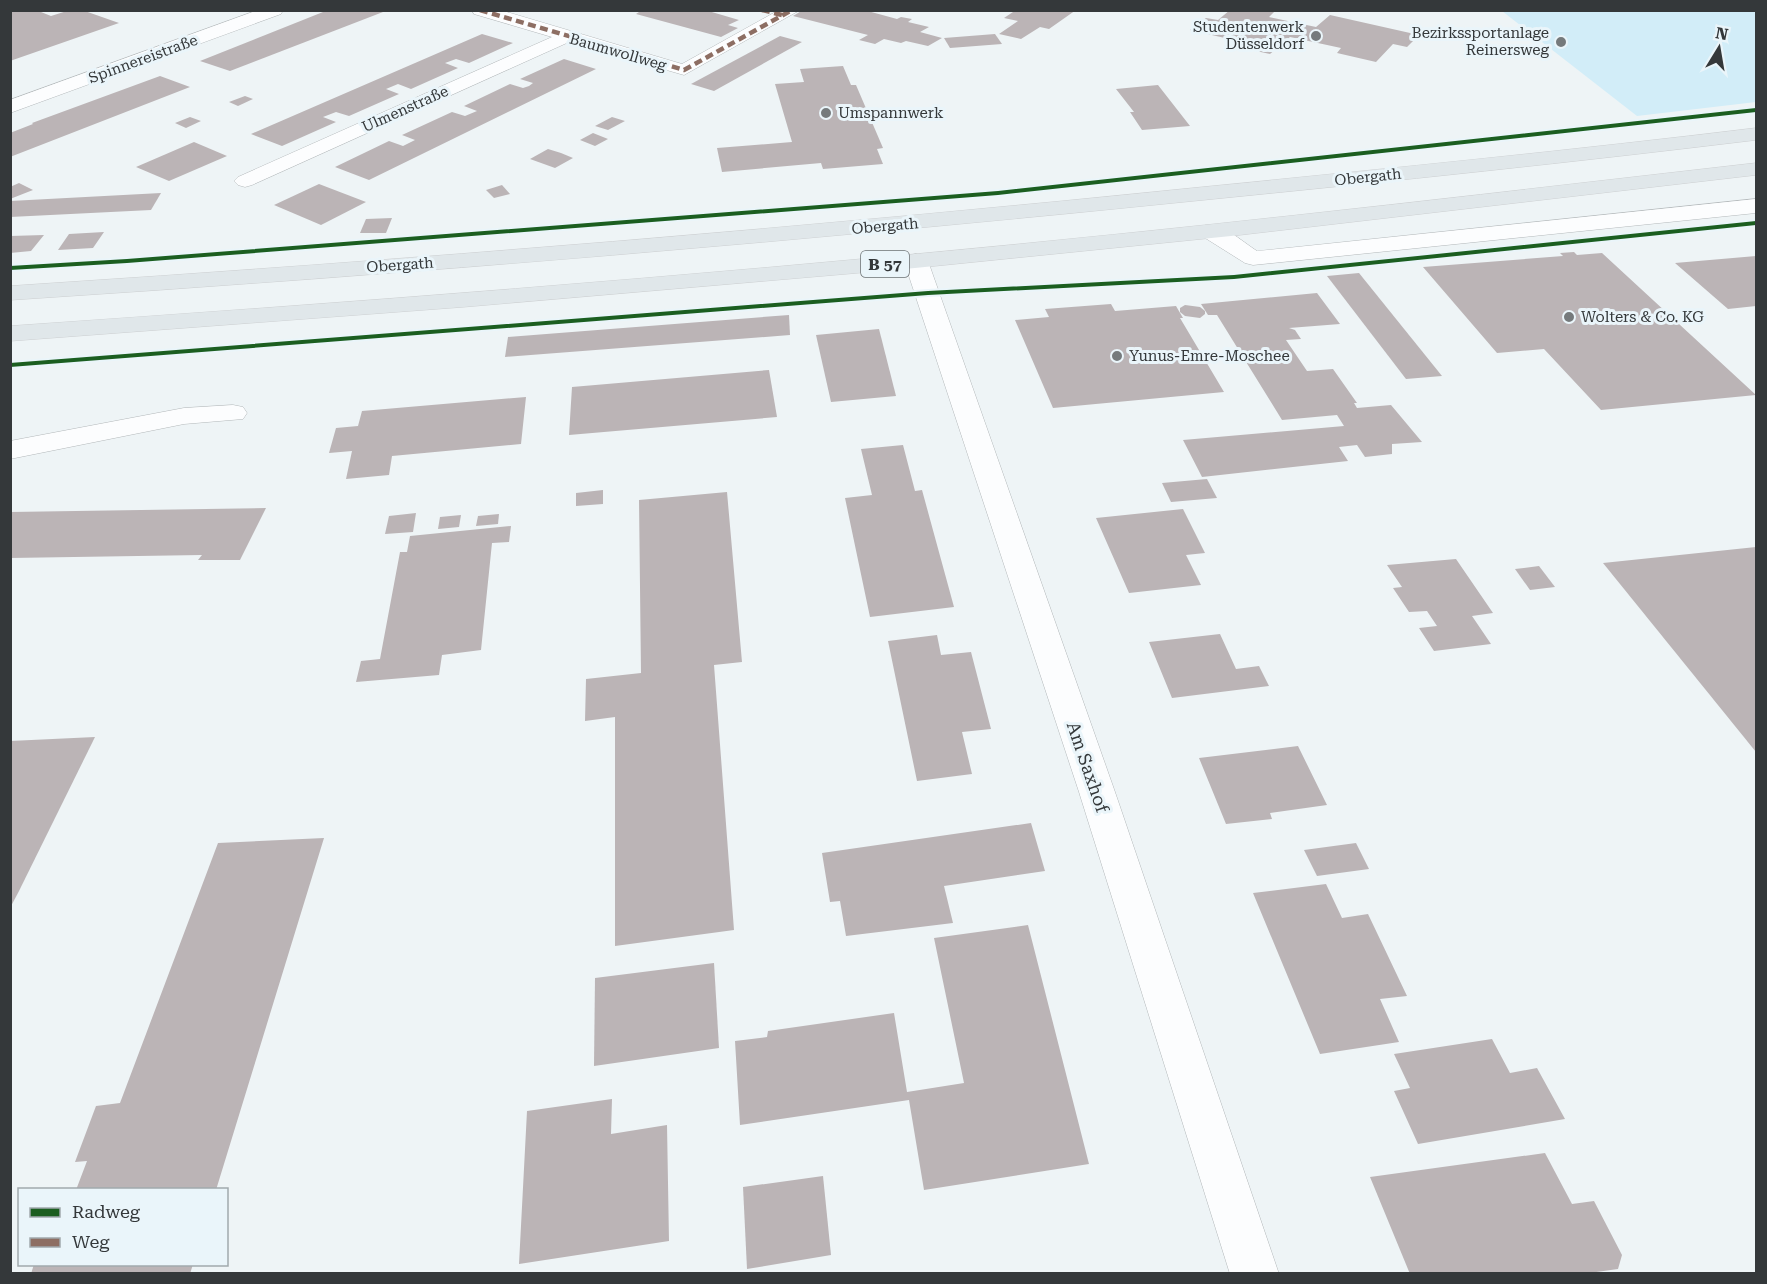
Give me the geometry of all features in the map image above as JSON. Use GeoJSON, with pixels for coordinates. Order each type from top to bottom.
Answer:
{"type":"FeatureCollection","features":[{"type":"Feature","properties":{"kind":"main road","name":"Obergath"},"geometry":{"type":"LineString","coordinates":[[10,293],[900,225],[1631,150],[1756,134]]}},
{"type":"Feature","properties":{"kind":"main road","name":"Obergath"},"geometry":{"type":"LineString","coordinates":[[10,334],[341,311],[916,261],[1210,231],[1756,168]]}},
{"type":"Feature","properties":{"kind":"street","name":"Spinnereistraße"},"geometry":{"type":"LineString","coordinates":[[10,107],[275,10]]}},
{"type":"Feature","properties":{"kind":"street","name":"Baumwollweg"},"geometry":{"type":"LineString","coordinates":[[480,10],[684,70],[787,13]]}},
{"type":"Feature","properties":{"kind":"street","name":"Baumwollweg"},"geometry":{"type":"LineString","coordinates":[[762,10],[787,13]]}},
{"type":"Feature","properties":{"kind":"street","name":"Ulmenstraße"},"geometry":{"type":"LineString","coordinates":[[245,181],[565,36]]}},
{"type":"Feature","properties":{"kind":"street"},"geometry":{"type":"LineString","coordinates":[[1210,231],[1253,258],[1756,206]]}},
{"type":"Feature","properties":{"kind":"street","name":"Am Saxhof"},"geometry":{"type":"LineString","coordinates":[[916,261],[1093,781],[1255,1274]]}},
{"type":"Feature","properties":{"kind":"street"},"geometry":{"type":"LineString","coordinates":[[10,450],[184,416],[233,413]]}},
{"type":"Feature","properties":{"kind":"shaded area"},"geometry":{"type":"Polygon","coordinates":[[[1502,11],[1756,11],[1756,102],[1637,116],[1502,11]]]}},
{"type":"Feature","properties":{"kind":"building"},"geometry":{"type":"Polygon","coordinates":[[[10,10],[36,10],[51,16],[70,10],[82,10],[119,23],[10,61],[10,10]]]}},
{"type":"Feature","properties":{"kind":"building"},"geometry":{"type":"Polygon","coordinates":[[[328,10],[383,12],[230,71],[200,61],[328,10]]]}},
{"type":"Feature","properties":{"kind":"building"},"geometry":{"type":"Polygon","coordinates":[[[636,10],[705,10],[739,20],[728,25],[738,28],[721,37],[636,14],[639,12],[636,10]]]}},
{"type":"Feature","properties":{"kind":"building"},"geometry":{"type":"Polygon","coordinates":[[[803,10],[864,10],[897,19],[901,17],[912,19],[908,22],[929,27],[920,32],[942,38],[928,46],[884,39],[875,44],[859,40],[868,35],[793,16],[803,10]]]}},
{"type":"Feature","properties":{"kind":"building"},"geometry":{"type":"Polygon","coordinates":[[[1016,10],[1076,10],[1049,29],[1040,27],[1021,39],[999,34],[1018,21],[1004,18],[1016,10]]]}},
{"type":"Feature","properties":{"kind":"building","name":"Studentenwerk Düsseldorf"},"geometry":{"type":"Polygon","coordinates":[[[1230,10],[1276,10],[1269,17],[1316,27],[1330,15],[1419,35],[1407,47],[1393,44],[1376,62],[1337,53],[1341,48],[1290,37],[1270,54],[1233,46],[1238,41],[1190,30],[1206,18],[1218,20],[1230,10]]]}},
{"type":"Feature","properties":{"kind":"building"},"geometry":{"type":"Polygon","coordinates":[[[482,34],[513,43],[469,63],[456,59],[445,63],[458,68],[411,89],[398,84],[386,89],[399,94],[349,116],[336,112],[323,117],[336,122],[282,146],[251,134],[482,34]]]}},
{"type":"Feature","properties":{"kind":"building"},"geometry":{"type":"Polygon","coordinates":[[[995,34],[1002,44],[950,48],[944,38],[995,34]]]}},
{"type":"Feature","properties":{"kind":"building"},"geometry":{"type":"Polygon","coordinates":[[[780,36],[802,42],[714,91],[691,84],[780,36]]]}},
{"type":"Feature","properties":{"kind":"building"},"geometry":{"type":"Polygon","coordinates":[[[564,59],[596,69],[369,180],[335,167],[389,141],[403,146],[415,140],[402,135],[452,112],[465,116],[477,111],[464,106],[510,84],[523,88],[529,86],[533,83],[520,79],[564,59]]]}},
{"type":"Feature","properties":{"kind":"building","name":"Umspannwerk"},"geometry":{"type":"Polygon","coordinates":[[[843,66],[851,85],[856,85],[883,148],[877,149],[883,164],[823,169],[821,163],[722,172],[717,148],[792,142],[775,84],[804,82],[800,69],[843,66]]]}},
{"type":"Feature","properties":{"kind":"building"},"geometry":{"type":"Polygon","coordinates":[[[160,76],[190,87],[10,157],[10,133],[160,76]]]}},
{"type":"Feature","properties":{"kind":"building"},"geometry":{"type":"Polygon","coordinates":[[[1158,85],[1190,126],[1142,130],[1130,112],[1134,112],[1116,89],[1158,85]]]}},
{"type":"Feature","properties":{"kind":"building"},"geometry":{"type":"Polygon","coordinates":[[[245,96],[253,99],[238,106],[229,102],[245,96]]]}},
{"type":"Feature","properties":{"kind":"building"},"geometry":{"type":"Polygon","coordinates":[[[190,117],[201,121],[186,128],[175,123],[190,117]]]}},
{"type":"Feature","properties":{"kind":"building"},"geometry":{"type":"Polygon","coordinates":[[[612,117],[625,121],[608,130],[595,126],[612,117]]]}},
{"type":"Feature","properties":{"kind":"building"},"geometry":{"type":"Polygon","coordinates":[[[593,133],[608,139],[595,146],[580,140],[593,133]]]}},
{"type":"Feature","properties":{"kind":"building"},"geometry":{"type":"Polygon","coordinates":[[[194,142],[227,156],[169,181],[136,167],[194,142]]]}},
{"type":"Feature","properties":{"kind":"building"},"geometry":{"type":"Polygon","coordinates":[[[548,149],[573,158],[555,168],[530,159],[548,149]]]}},
{"type":"Feature","properties":{"kind":"building"},"geometry":{"type":"Polygon","coordinates":[[[19,183],[33,190],[10,199],[10,187],[19,183]]]}},
{"type":"Feature","properties":{"kind":"building"},"geometry":{"type":"Polygon","coordinates":[[[319,184],[366,202],[321,225],[274,205],[319,184]]]}},
{"type":"Feature","properties":{"kind":"building"},"geometry":{"type":"Polygon","coordinates":[[[502,185],[510,194],[494,198],[486,190],[502,185]]]}},
{"type":"Feature","properties":{"kind":"building"},"geometry":{"type":"Polygon","coordinates":[[[161,193],[151,210],[10,217],[10,201],[161,193]]]}},
{"type":"Feature","properties":{"kind":"building"},"geometry":{"type":"Polygon","coordinates":[[[392,218],[386,233],[360,233],[366,219],[392,218]]]}},
{"type":"Feature","properties":{"kind":"building"},"geometry":{"type":"Polygon","coordinates":[[[104,232],[93,248],[58,250],[69,234],[104,232]]]}},
{"type":"Feature","properties":{"kind":"building"},"geometry":{"type":"Polygon","coordinates":[[[44,235],[31,251],[10,253],[10,236],[44,235]]]}},
{"type":"Feature","properties":{"kind":"building"},"geometry":{"type":"Polygon","coordinates":[[[1574,252],[1577,255],[1602,253],[1756,395],[1601,410],[1544,349],[1497,353],[1423,267],[1563,256],[1560,253],[1574,252]]]}},
{"type":"Feature","properties":{"kind":"building"},"geometry":{"type":"Polygon","coordinates":[[[1756,256],[1756,306],[1728,309],[1675,263],[1756,256]]]}},
{"type":"Feature","properties":{"kind":"building"},"geometry":{"type":"Polygon","coordinates":[[[1359,273],[1442,376],[1406,379],[1327,276],[1359,273]]]}},
{"type":"Feature","properties":{"kind":"building"},"geometry":{"type":"Polygon","coordinates":[[[1317,293],[1340,324],[1289,328],[1295,330],[1301,339],[1286,340],[1307,371],[1333,369],[1357,403],[1354,403],[1357,408],[1391,405],[1422,442],[1392,444],[1392,454],[1365,457],[1357,445],[1339,447],[1348,461],[1202,477],[1183,440],[1344,426],[1337,415],[1282,420],[1217,315],[1208,315],[1201,304],[1317,293]]]}},
{"type":"Feature","properties":{"kind":"building","name":"Yunus-Emre-Moschee"},"geometry":{"type":"Polygon","coordinates":[[[1111,304],[1115,311],[1176,306],[1183,318],[1180,318],[1224,392],[1053,408],[1015,320],[1049,317],[1045,309],[1111,304]]]}},
{"type":"Feature","properties":{"kind":"building"},"geometry":{"type":"Polygon","coordinates":[[[1185,305],[1200,307],[1205,314],[1200,318],[1185,316],[1180,312],[1180,308],[1185,305]]]}},
{"type":"Feature","properties":{"kind":"building"},"geometry":{"type":"Polygon","coordinates":[[[789,315],[790,335],[505,357],[508,337],[789,315]]]}},
{"type":"Feature","properties":{"kind":"building"},"geometry":{"type":"Polygon","coordinates":[[[879,329],[896,396],[831,402],[816,335],[879,329]]]}},
{"type":"Feature","properties":{"kind":"building"},"geometry":{"type":"Polygon","coordinates":[[[769,370],[777,417],[569,435],[572,387],[769,370]]]}},
{"type":"Feature","properties":{"kind":"building"},"geometry":{"type":"Polygon","coordinates":[[[526,397],[521,444],[392,456],[389,475],[346,479],[352,451],[329,453],[336,428],[358,426],[362,411],[526,397]]]}},
{"type":"Feature","properties":{"kind":"building"},"geometry":{"type":"Polygon","coordinates":[[[903,445],[915,491],[922,490],[954,607],[870,617],[845,498],[872,495],[861,449],[903,445]]]}},
{"type":"Feature","properties":{"kind":"building"},"geometry":{"type":"Polygon","coordinates":[[[1207,479],[1217,498],[1171,502],[1162,483],[1207,479]]]}},
{"type":"Feature","properties":{"kind":"building"},"geometry":{"type":"Polygon","coordinates":[[[603,490],[603,504],[576,506],[576,493],[603,490]]]}},
{"type":"Feature","properties":{"kind":"building"},"geometry":{"type":"Polygon","coordinates":[[[727,492],[742,662],[714,665],[734,930],[615,946],[615,717],[585,721],[586,679],[641,673],[639,500],[727,492]]]}},
{"type":"Feature","properties":{"kind":"building"},"geometry":{"type":"Polygon","coordinates":[[[266,508],[240,560],[198,560],[202,555],[10,558],[10,512],[266,508]]]}},
{"type":"Feature","properties":{"kind":"building"},"geometry":{"type":"Polygon","coordinates":[[[1183,509],[1205,553],[1186,555],[1201,585],[1129,593],[1096,518],[1183,509]]]}},
{"type":"Feature","properties":{"kind":"building"},"geometry":{"type":"Polygon","coordinates":[[[416,513],[413,532],[385,534],[389,516],[416,513]]]}},
{"type":"Feature","properties":{"kind":"building"},"geometry":{"type":"Polygon","coordinates":[[[499,514],[498,524],[476,526],[478,516],[499,514]]]}},
{"type":"Feature","properties":{"kind":"building"},"geometry":{"type":"Polygon","coordinates":[[[461,515],[459,527],[438,529],[440,517],[461,515]]]}},
{"type":"Feature","properties":{"kind":"building"},"geometry":{"type":"Polygon","coordinates":[[[511,526],[509,542],[492,543],[481,650],[442,655],[439,675],[356,682],[361,661],[380,659],[400,552],[407,552],[410,536],[511,526]]]}},
{"type":"Feature","properties":{"kind":"building"},"geometry":{"type":"Polygon","coordinates":[[[1756,547],[1756,752],[1603,563],[1756,547]]]}},
{"type":"Feature","properties":{"kind":"building"},"geometry":{"type":"Polygon","coordinates":[[[1456,559],[1493,613],[1472,616],[1491,644],[1434,651],[1419,628],[1437,626],[1427,611],[1409,612],[1393,588],[1402,587],[1387,565],[1456,559]]]}},
{"type":"Feature","properties":{"kind":"building"},"geometry":{"type":"Polygon","coordinates":[[[1539,566],[1555,587],[1530,590],[1515,569],[1539,566]]]}},
{"type":"Feature","properties":{"kind":"building"},"geometry":{"type":"Polygon","coordinates":[[[1220,634],[1236,669],[1259,666],[1269,686],[1172,698],[1149,642],[1220,634]]]}},
{"type":"Feature","properties":{"kind":"building"},"geometry":{"type":"Polygon","coordinates":[[[937,635],[941,655],[971,652],[991,729],[962,732],[972,774],[917,781],[888,641],[937,635]]]}},
{"type":"Feature","properties":{"kind":"building"},"geometry":{"type":"Polygon","coordinates":[[[95,737],[19,891],[10,908],[10,741],[95,737]]]}},
{"type":"Feature","properties":{"kind":"building"},"geometry":{"type":"Polygon","coordinates":[[[1298,746],[1327,805],[1270,813],[1272,819],[1226,824],[1199,758],[1298,746]]]}},
{"type":"Feature","properties":{"kind":"building"},"geometry":{"type":"Polygon","coordinates":[[[1031,823],[1045,871],[944,886],[953,923],[846,936],[840,901],[830,902],[822,853],[1031,823]]]}},
{"type":"Feature","properties":{"kind":"building"},"geometry":{"type":"Polygon","coordinates":[[[324,838],[217,1188],[77,1188],[87,1161],[75,1162],[96,1106],[120,1103],[218,843],[324,838]]]}},
{"type":"Feature","properties":{"kind":"building"},"geometry":{"type":"Polygon","coordinates":[[[1356,843],[1369,869],[1317,876],[1304,850],[1356,843]]]}},
{"type":"Feature","properties":{"kind":"building"},"geometry":{"type":"Polygon","coordinates":[[[1326,884],[1342,918],[1368,914],[1407,996],[1380,999],[1399,1042],[1320,1054],[1253,893],[1326,884]]]}},
{"type":"Feature","properties":{"kind":"building"},"geometry":{"type":"Polygon","coordinates":[[[1028,925],[1089,1164],[924,1190],[909,1100],[740,1125],[735,1041],[767,1037],[768,1031],[894,1013],[907,1092],[964,1083],[934,938],[1028,925]]]}},
{"type":"Feature","properties":{"kind":"building"},"geometry":{"type":"Polygon","coordinates":[[[714,963],[719,1048],[594,1066],[595,978],[714,963]]]}},
{"type":"Feature","properties":{"kind":"building"},"geometry":{"type":"Polygon","coordinates":[[[1492,1039],[1510,1073],[1537,1068],[1565,1119],[1418,1144],[1394,1091],[1410,1088],[1394,1054],[1492,1039]]]}},
{"type":"Feature","properties":{"kind":"building"},"geometry":{"type":"Polygon","coordinates":[[[612,1099],[611,1134],[667,1125],[669,1241],[519,1264],[527,1111],[612,1099]]]}},
{"type":"Feature","properties":{"kind":"building"},"geometry":{"type":"Polygon","coordinates":[[[1545,1153],[1572,1204],[1594,1201],[1622,1255],[1618,1269],[1582,1274],[1410,1274],[1370,1177],[1545,1153]]]}},
{"type":"Feature","properties":{"kind":"building"},"geometry":{"type":"Polygon","coordinates":[[[823,1176],[831,1255],[747,1269],[743,1187],[823,1176]]]}},
{"type":"Feature","properties":{"kind":"building"},"geometry":{"type":"Polygon","coordinates":[[[33,1266],[192,1266],[190,1274],[31,1274],[33,1266]]]}},
{"type":"Feature","properties":{"kind":"marked path"},"geometry":{"type":"LineString","coordinates":[[480,10],[684,70],[792,10]]}},
{"type":"Feature","properties":{"kind":"marked path"},"geometry":{"type":"LineString","coordinates":[[762,10],[782,15]]}},
{"type":"Feature","properties":{"kind":"cycle path"},"geometry":{"type":"LineString","coordinates":[[10,268],[127,261],[998,193],[1756,110]]}},
{"type":"Feature","properties":{"kind":"cycle path"},"geometry":{"type":"LineString","coordinates":[[10,365],[928,293],[1234,277],[1756,223]]}},
{"type":"Feature","properties":{"kind":"place","name":"Studentenwerk Düsseldorf"},"geometry":{"type":"Point","coordinates":[1316,36]}},
{"type":"Feature","properties":{"kind":"place","name":"Bezirkssportanlage Reinersweg"},"geometry":{"type":"Point","coordinates":[1561,42]}},
{"type":"Feature","properties":{"kind":"place","name":"Umspannwerk"},"geometry":{"type":"Point","coordinates":[826,113]}},
{"type":"Feature","properties":{"kind":"place","name":"Wolters & Co. KG"},"geometry":{"type":"Point","coordinates":[1569,317]}},
{"type":"Feature","properties":{"kind":"place","name":"Yunus-Emre-Moschee"},"geometry":{"type":"Point","coordinates":[1117,356]}}]}
